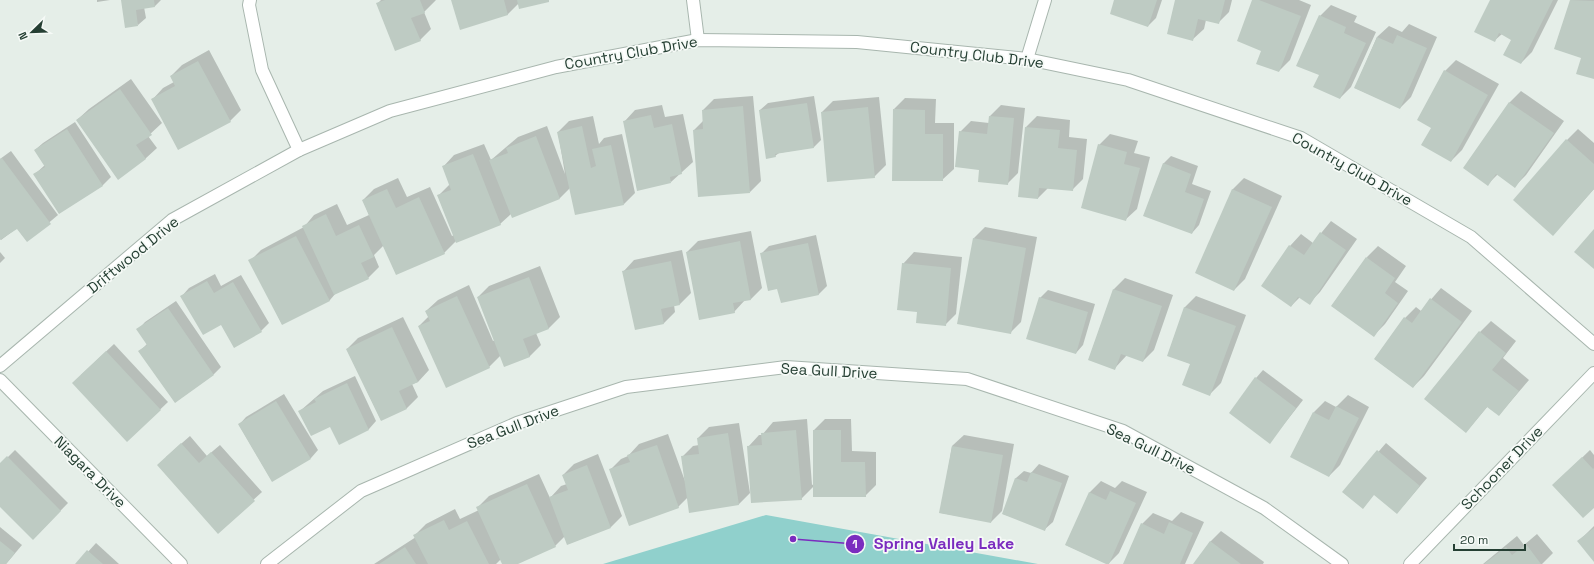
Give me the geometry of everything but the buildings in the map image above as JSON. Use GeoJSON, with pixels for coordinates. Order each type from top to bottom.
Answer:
{"type":"FeatureCollection","features":[{"type":"Feature","properties":{"kind":"street"},"geometry":{"type":"LineString","coordinates":[[250,0],[249,6],[262,70],[298,150]]}},
{"type":"Feature","properties":{"kind":"street"},"geometry":{"type":"LineString","coordinates":[[693,0],[698,40]]}},
{"type":"Feature","properties":{"kind":"street"},"geometry":{"type":"LineString","coordinates":[[1027,59],[1046,0]]}},
{"type":"Feature","properties":{"kind":"street","name":"Country Club Drive"},"geometry":{"type":"LineString","coordinates":[[298,150],[390,111],[556,67],[698,40],[857,42],[1027,59],[1128,80],[1301,138],[1471,237],[1594,344]]}},
{"type":"Feature","properties":{"kind":"street","name":"Driftwood Drive"},"geometry":{"type":"LineString","coordinates":[[0,366],[172,220],[298,150]]}},
{"type":"Feature","properties":{"kind":"street","name":"Sea Gull Drive"},"geometry":{"type":"LineString","coordinates":[[267,564],[360,491],[517,423],[626,387],[786,367],[967,379],[1123,431],[1264,508],[1342,564]]}},
{"type":"Feature","properties":{"kind":"street","name":"Schooner Drive"},"geometry":{"type":"LineString","coordinates":[[1410,564],[1594,373]]}},
{"type":"Feature","properties":{"kind":"street","name":"Niagara Drive"},"geometry":{"type":"LineString","coordinates":[[0,380],[181,564]]}},
{"type":"Feature","properties":{"kind":"water"},"geometry":{"type":"Polygon","coordinates":[[[766,515],[1038,564],[603,564],[766,515]]]}},
{"type":"Feature","properties":{"kind":"place","name":"Spring Valley Lake"},"geometry":{"type":"Point","coordinates":[793,539]}}]}
